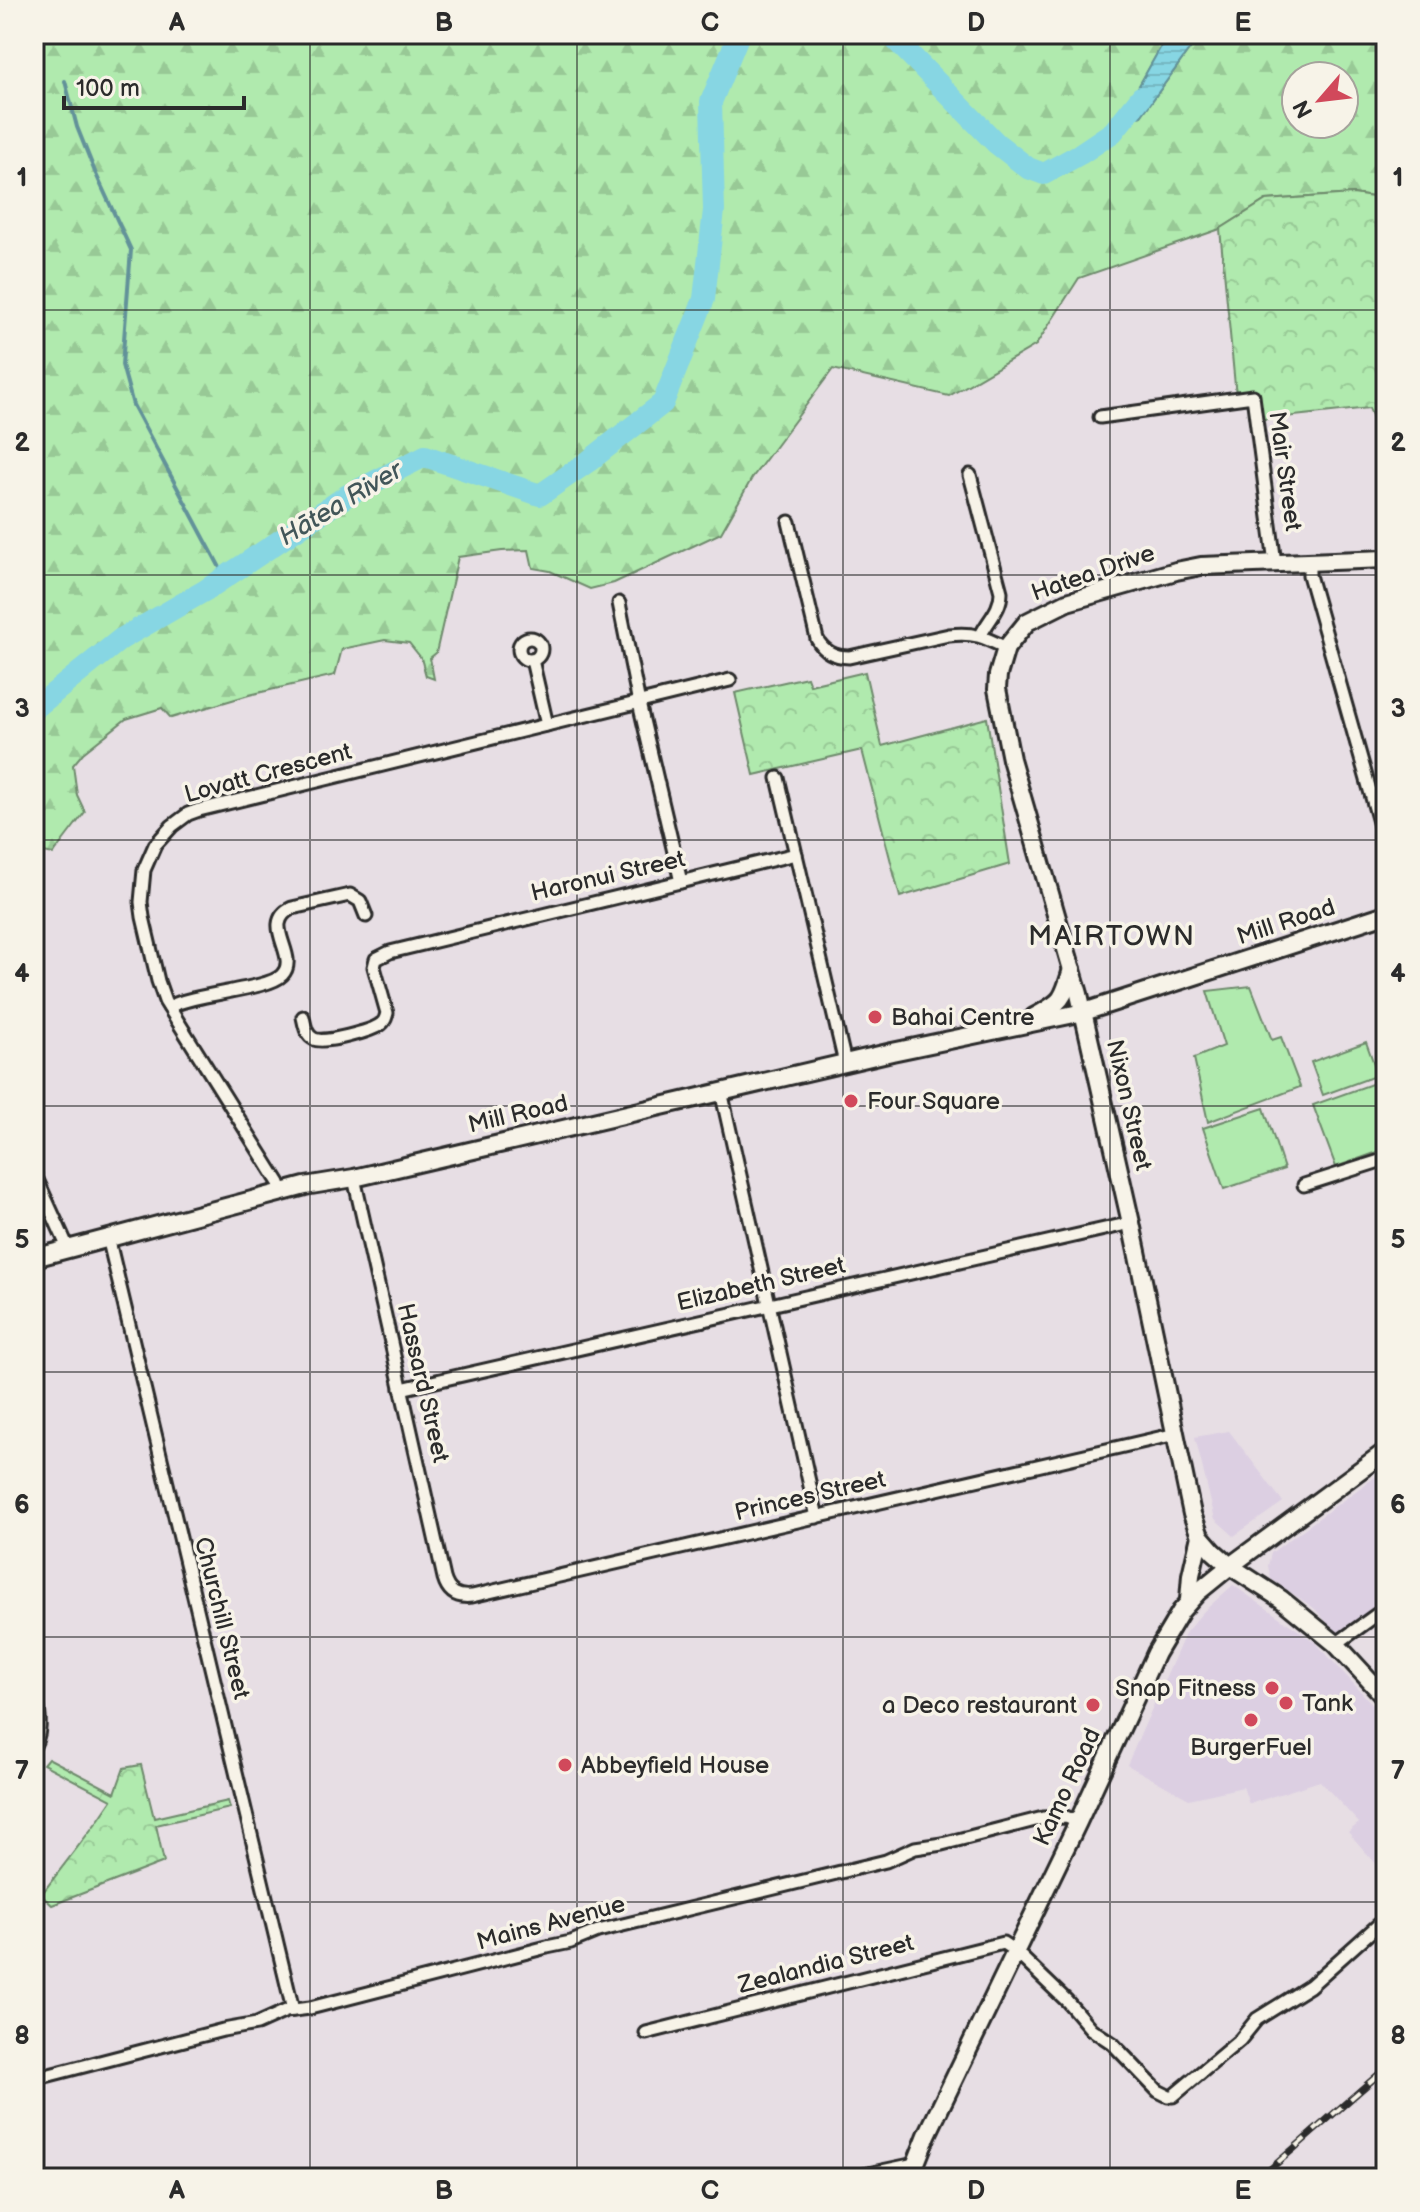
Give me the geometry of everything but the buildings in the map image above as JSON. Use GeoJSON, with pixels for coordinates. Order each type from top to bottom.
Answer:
{"type":"FeatureCollection","features":[{"type":"Feature","properties":{"kind":"main road","name":"Hatea Drive"},"geometry":{"type":"LineString","coordinates":[[1006,648],[1027,622],[1067,602],[1187,568],[1386,559]]}},
{"type":"Feature","properties":{"kind":"main road","name":"Nixon Street"},"geometry":{"type":"LineString","coordinates":[[1006,648],[997,689],[1002,718],[1084,1012],[1192,1514],[1200,1536],[1213,1551],[1230,1566],[1281,1599],[1336,1644],[1386,1698]]}},
{"type":"Feature","properties":{"kind":"main road","name":"Mill Road"},"geometry":{"type":"LineString","coordinates":[[34,1258],[282,1192],[354,1178],[845,1063],[1084,1012],[1386,914]]}},
{"type":"Feature","properties":{"kind":"main road","name":"Mill Road"},"geometry":{"type":"LineString","coordinates":[[1015,1027],[1058,1003],[1063,997],[1072,968]]}},
{"type":"Feature","properties":{"kind":"main road","name":"Kamo Road"},"geometry":{"type":"LineString","coordinates":[[913,2171],[927,2135],[1169,1629],[1189,1600],[1230,1566],[1386,1451]]}},
{"type":"Feature","properties":{"kind":"main road"},"geometry":{"type":"LineString","coordinates":[[1189,1600],[1200,1536]]}},
{"type":"Feature","properties":{"kind":"street","name":"Mair Street"},"geometry":{"type":"LineString","coordinates":[[1100,417],[1253,396],[1275,563]]}},
{"type":"Feature","properties":{"kind":"street"},"geometry":{"type":"LineString","coordinates":[[970,475],[1001,592],[998,609],[981,635]]}},
{"type":"Feature","properties":{"kind":"street"},"geometry":{"type":"LineString","coordinates":[[789,522],[817,639],[833,654],[849,657],[966,633],[981,635],[1006,648]]}},
{"type":"Feature","properties":{"kind":"street","name":"Mair Street"},"geometry":{"type":"LineString","coordinates":[[1309,562],[1309,575],[1386,847]]}},
{"type":"Feature","properties":{"kind":"street"},"geometry":{"type":"LineString","coordinates":[[619,603],[681,882]]}},
{"type":"Feature","properties":{"kind":"street"},"geometry":{"type":"LineString","coordinates":[[532,660],[547,725]]}},
{"type":"Feature","properties":{"kind":"street","name":"Lovatt Crescent"},"geometry":{"type":"LineString","coordinates":[[282,1192],[169,1007],[158,981],[141,902],[141,885],[144,870],[163,834],[199,810],[730,680]]}},
{"type":"Feature","properties":{"kind":"street"},"geometry":{"type":"LineString","coordinates":[[778,778],[845,1063]]}},
{"type":"Feature","properties":{"kind":"street","name":"Haronui Street"},"geometry":{"type":"LineString","coordinates":[[303,1017],[307,1033],[322,1041],[382,1023],[387,1013],[374,967],[376,959],[390,952],[796,854]]}},
{"type":"Feature","properties":{"kind":"street"},"geometry":{"type":"LineString","coordinates":[[169,1007],[180,1001],[247,987],[281,976],[287,962],[279,920],[292,908],[350,895],[360,901],[366,916]]}},
{"type":"Feature","properties":{"kind":"street"},"geometry":{"type":"LineString","coordinates":[[721,1091],[817,1517]]}},
{"type":"Feature","properties":{"kind":"street"},"geometry":{"type":"LineString","coordinates":[[1304,1185],[1386,1159]]}},
{"type":"Feature","properties":{"kind":"street"},"geometry":{"type":"LineString","coordinates":[[34,1173],[68,1248]]}},
{"type":"Feature","properties":{"kind":"street","name":"Hassard Street"},"geometry":{"type":"LineString","coordinates":[[354,1178],[444,1578],[446,1586],[454,1594]]}},
{"type":"Feature","properties":{"kind":"street","name":"Elizabeth Street"},"geometry":{"type":"LineString","coordinates":[[401,1389],[1131,1223]]}},
{"type":"Feature","properties":{"kind":"street","name":"Churchill Street"},"geometry":{"type":"LineString","coordinates":[[108,1237],[293,2010]]}},
{"type":"Feature","properties":{"kind":"street","name":"Princes Street"},"geometry":{"type":"LineString","coordinates":[[454,1594],[472,1596],[1176,1434]]}},
{"type":"Feature","properties":{"kind":"street"},"geometry":{"type":"LineString","coordinates":[[1336,1644],[1386,1608]]}},
{"type":"Feature","properties":{"kind":"street"},"geometry":{"type":"LineString","coordinates":[[34,1691],[40,1725],[34,1746]]}},
{"type":"Feature","properties":{"kind":"street","name":"Mains Avenue"},"geometry":{"type":"LineString","coordinates":[[34,2079],[257,2024],[282,2012],[310,2008],[571,1942],[598,1931],[886,1861],[915,1848],[1043,1818],[1066,1817],[1078,1822]]}},
{"type":"Feature","properties":{"kind":"street"},"geometry":{"type":"LineString","coordinates":[[1015,1951],[1091,2029],[1112,2043],[1158,2091],[1173,2096],[1240,2040],[1257,2019],[1310,1986],[1386,1918]]}},
{"type":"Feature","properties":{"kind":"street","name":"Zealandia Street"},"geometry":{"type":"LineString","coordinates":[[646,2033],[1000,1943],[1015,1951]]}},
{"type":"Feature","properties":{"kind":"street"},"geometry":{"type":"LineString","coordinates":[[849,2178],[913,2171]]}},
{"type":"Feature","properties":{"kind":"shaded area"},"geometry":{"type":"Polygon","coordinates":[[[1229,1431],[1283,1502],[1234,1536],[1215,1519],[1195,1437],[1229,1431]]]}},
{"type":"Feature","properties":{"kind":"shaded area"},"geometry":{"type":"Polygon","coordinates":[[[1386,1469],[1386,1601],[1340,1637],[1314,1608],[1271,1579],[1268,1566],[1271,1553],[1386,1469]]]}},
{"type":"Feature","properties":{"kind":"shaded area"},"geometry":{"type":"Polygon","coordinates":[[[1233,1585],[1315,1642],[1386,1719],[1386,1875],[1348,1832],[1359,1823],[1320,1781],[1249,1804],[1243,1787],[1189,1799],[1127,1765],[1186,1632],[1233,1585]]]}},
{"type":"Feature","properties":{"kind":"green space"},"geometry":{"type":"Polygon","coordinates":[[[34,34],[1168,34],[1120,120],[1141,116],[1195,42],[1207,34],[1386,34],[1386,230],[1379,198],[1353,194],[1266,200],[1220,229],[1079,278],[1036,345],[949,396],[833,369],[752,478],[721,533],[614,583],[590,589],[550,571],[533,568],[529,550],[458,557],[436,653],[430,658],[434,679],[426,676],[421,658],[409,643],[385,640],[342,649],[335,675],[249,695],[171,718],[162,708],[126,719],[83,753],[73,765],[77,795],[85,812],[53,854],[34,850],[43,826],[34,814],[34,34]]]}},
{"type":"Feature","properties":{"kind":"green space"},"geometry":{"type":"Polygon","coordinates":[[[1353,194],[1379,198],[1386,194],[1386,448],[1369,408],[1256,420],[1250,400],[1236,396],[1220,229],[1266,200],[1353,194]]]}},
{"type":"Feature","properties":{"kind":"green space"},"geometry":{"type":"Polygon","coordinates":[[[865,672],[882,746],[987,718],[1010,864],[900,897],[862,750],[754,775],[735,693],[807,677],[810,685],[865,672]]]}},
{"type":"Feature","properties":{"kind":"green space"},"geometry":{"type":"Polygon","coordinates":[[[1251,986],[1272,1040],[1281,1037],[1300,1087],[1208,1122],[1194,1058],[1224,1046],[1207,991],[1251,986]]]}},
{"type":"Feature","properties":{"kind":"green space"},"geometry":{"type":"Polygon","coordinates":[[[1366,1042],[1378,1075],[1323,1095],[1311,1062],[1366,1042]]]}},
{"type":"Feature","properties":{"kind":"green space"},"geometry":{"type":"Polygon","coordinates":[[[1380,1081],[1386,1096],[1386,1149],[1336,1167],[1313,1105],[1380,1081]]]}},
{"type":"Feature","properties":{"kind":"green space"},"geometry":{"type":"Polygon","coordinates":[[[1264,1108],[1284,1169],[1224,1189],[1203,1128],[1264,1108]]]}},
{"type":"Feature","properties":{"kind":"green space"},"geometry":{"type":"Polygon","coordinates":[[[48,1758],[115,1793],[124,1768],[141,1765],[154,1818],[228,1801],[230,1808],[156,1825],[164,1862],[52,1905],[41,1895],[112,1800],[43,1764],[48,1758]]]}},
{"type":"Feature","properties":{"kind":"water"},"geometry":{"type":"Polygon","coordinates":[[[1168,34],[1207,34],[1195,42],[1141,116],[1119,121],[1168,34]]]}},
{"type":"Feature","properties":{"kind":"waterway","name":"Hātea River"},"geometry":{"type":"LineString","coordinates":[[34,709],[121,639],[206,590],[348,495],[425,456],[540,495],[663,403],[704,299],[714,210],[711,102],[739,34]]}},
{"type":"Feature","properties":{"kind":"waterway","name":"Hātea River"},"geometry":{"type":"LineString","coordinates":[[890,34],[996,143],[1028,168],[1044,174],[1113,132],[1141,97]]}},
{"type":"Feature","properties":{"kind":"waterway"},"geometry":{"type":"LineString","coordinates":[[65,81],[77,127],[131,250],[122,365],[133,405],[225,577]]}},
{"type":"Feature","properties":{"kind":"railway"},"geometry":{"type":"LineString","coordinates":[[1260,2178],[1386,2068]]}},
{"type":"Feature","properties":{"kind":"place","name":"Bahai Centre"},"geometry":{"type":"Point","coordinates":[875,1017]}},
{"type":"Feature","properties":{"kind":"place","name":"Four Square"},"geometry":{"type":"Point","coordinates":[851,1101]}},
{"type":"Feature","properties":{"kind":"place","name":"Snap Fitness"},"geometry":{"type":"Point","coordinates":[1272,1688]}},
{"type":"Feature","properties":{"kind":"place","name":"Tank"},"geometry":{"type":"Point","coordinates":[1286,1703]}},
{"type":"Feature","properties":{"kind":"place","name":"a Deco restaurant"},"geometry":{"type":"Point","coordinates":[1093,1705]}},
{"type":"Feature","properties":{"kind":"place","name":"BurgerFuel"},"geometry":{"type":"Point","coordinates":[1251,1720]}},
{"type":"Feature","properties":{"kind":"place","name":"Abbeyfield House"},"geometry":{"type":"Point","coordinates":[565,1765]}},
{"type":"Feature","properties":{"kind":"district","name":"MAIRTOWN"},"geometry":{"type":"Point","coordinates":[1112,936]}}]}
